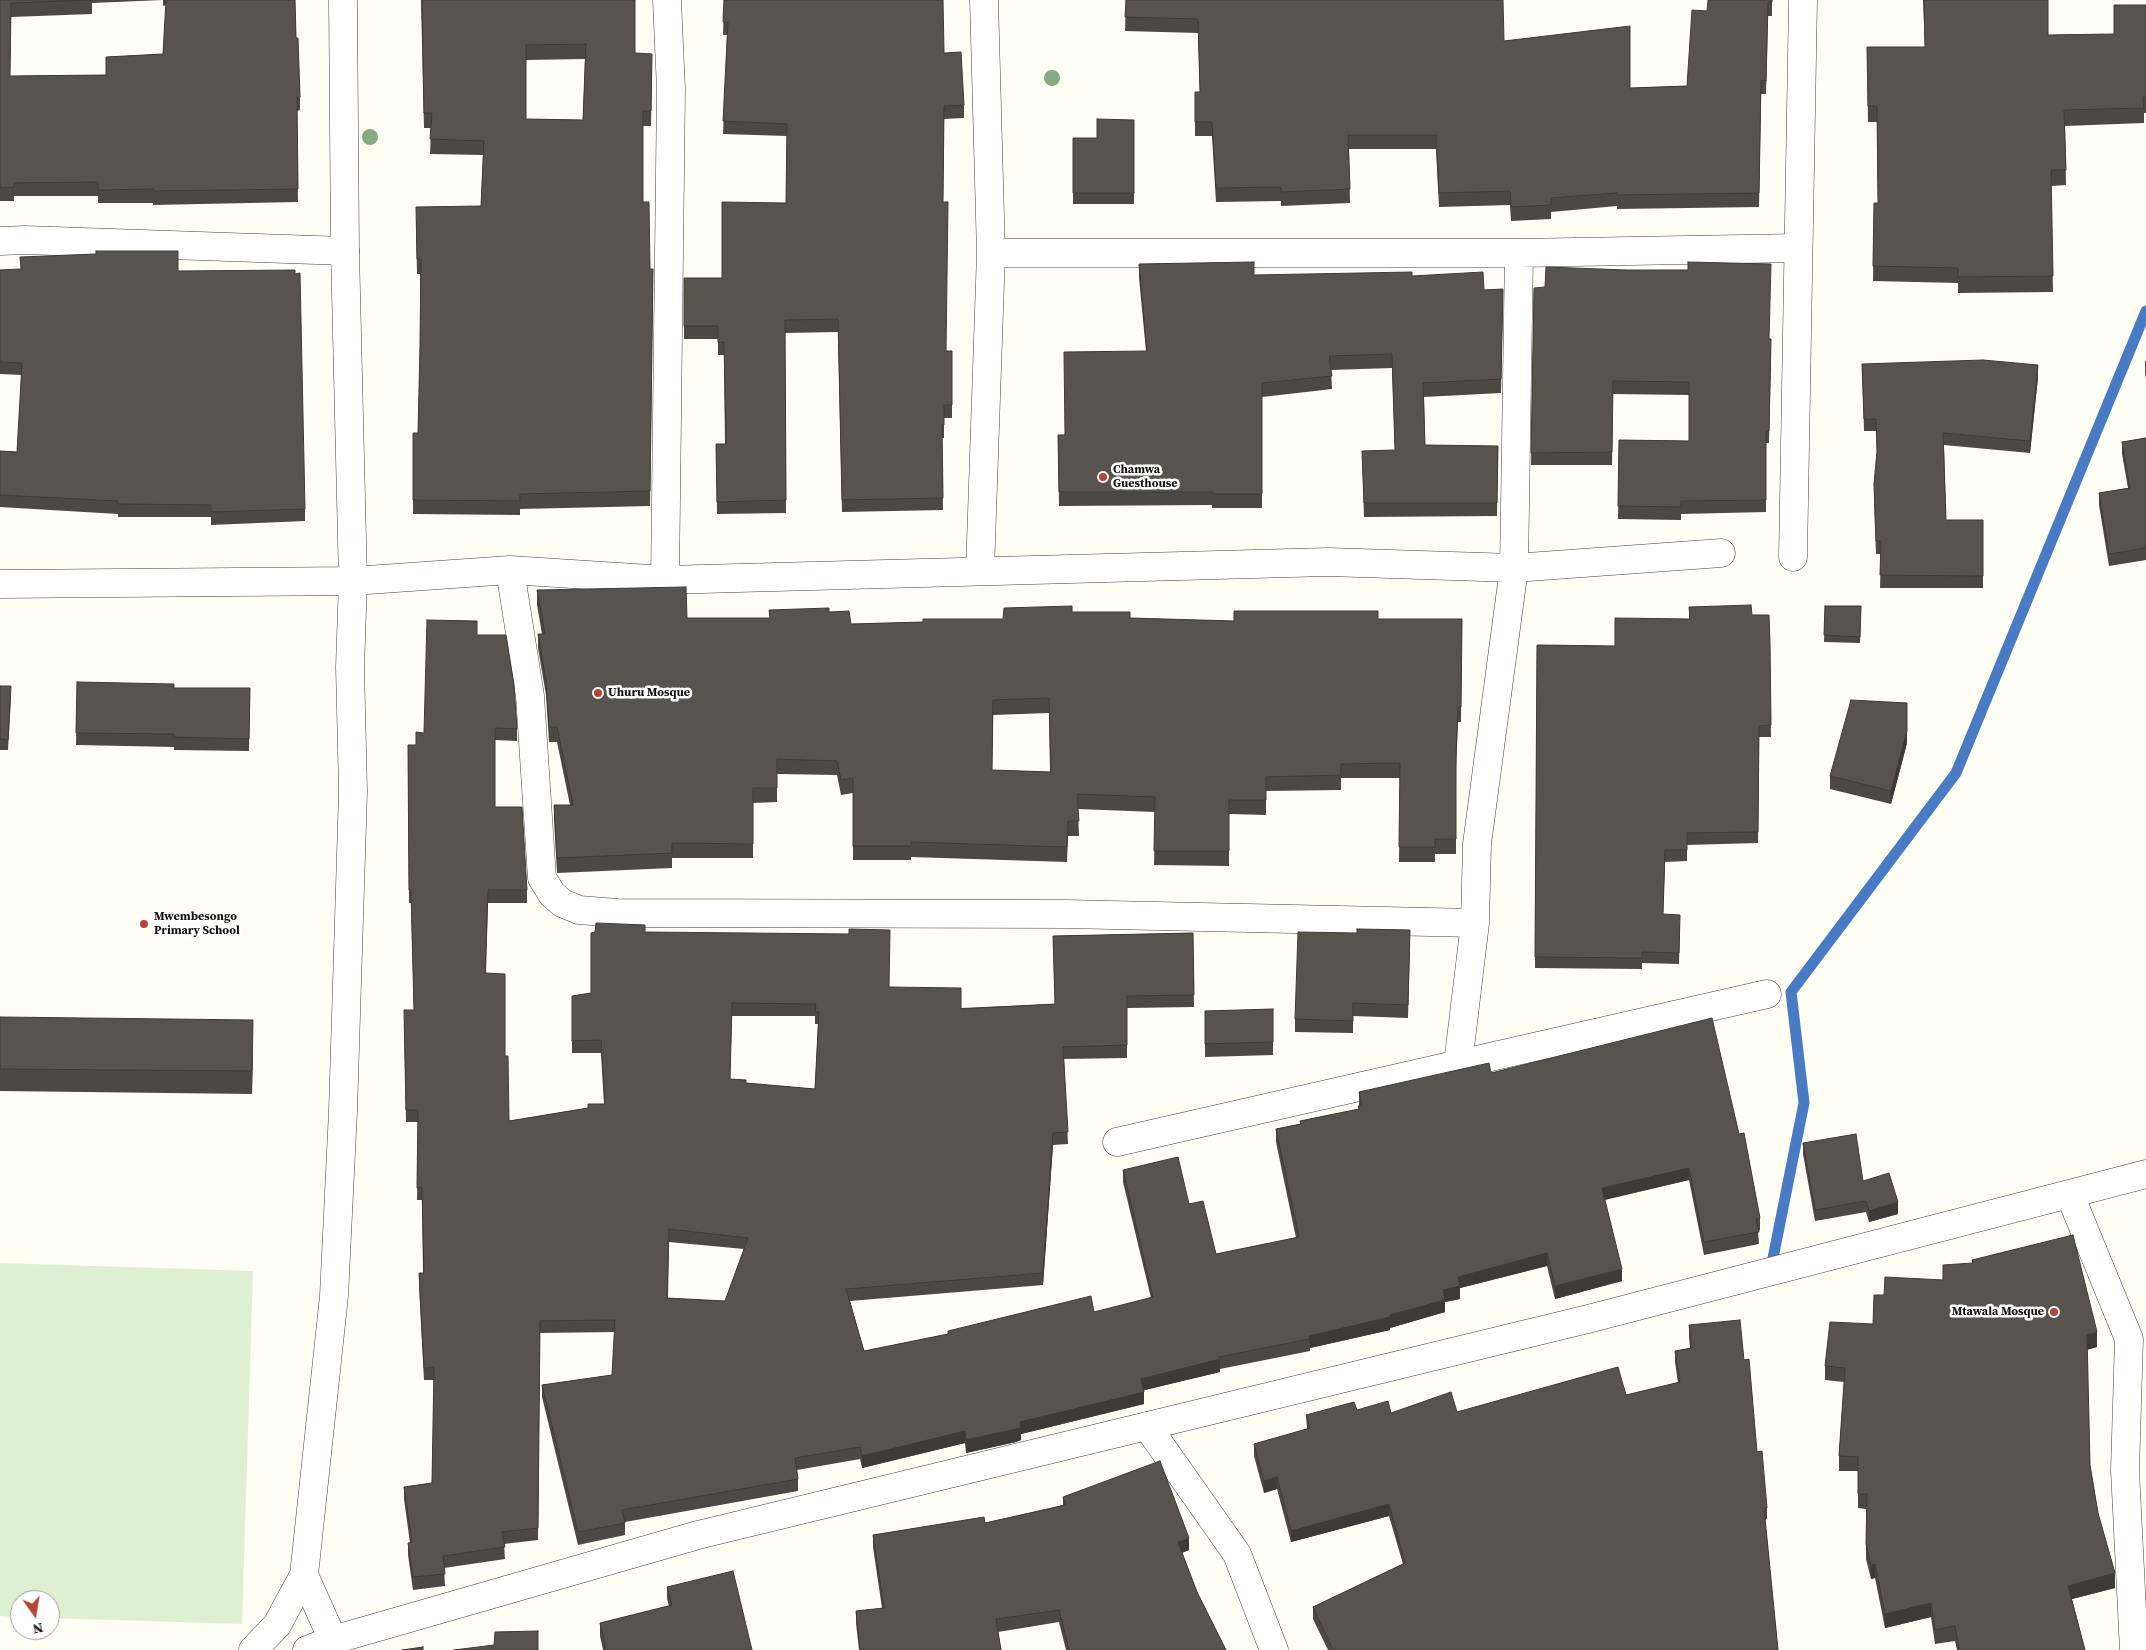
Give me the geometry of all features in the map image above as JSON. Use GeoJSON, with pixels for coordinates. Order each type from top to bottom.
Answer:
{"type":"FeatureCollection","features":[{"type":"Feature","properties":{"kind":"street"},"geometry":{"type":"LineString","coordinates":[[253,1650],[277,1625],[304,1575],[316,1446],[334,1296],[343,1111],[353,791],[350,667],[353,581],[345,251],[343,0]]}},
{"type":"Feature","properties":{"kind":"street"},"geometry":{"type":"LineString","coordinates":[[665,580],[671,98],[667,0]]}},
{"type":"Feature","properties":{"kind":"street"},"geometry":{"type":"LineString","coordinates":[[980,572],[991,253],[984,0]]}},
{"type":"Feature","properties":{"kind":"street"},"geometry":{"type":"LineString","coordinates":[[1793,558],[1797,248],[1803,0]]}},
{"type":"Feature","properties":{"kind":"street"},"geometry":{"type":"LineString","coordinates":[[0,241],[35,240],[345,251]]}},
{"type":"Feature","properties":{"kind":"street"},"geometry":{"type":"LineString","coordinates":[[991,253],[1519,253],[1797,248]]}},
{"type":"Feature","properties":{"kind":"street"},"geometry":{"type":"LineString","coordinates":[[1458,1064],[1475,923],[1477,844],[1514,568],[1519,253]]}},
{"type":"Feature","properties":{"kind":"street"},"geometry":{"type":"LineString","coordinates":[[0,584],[353,581],[510,570],[665,580],[1328,562],[1514,568],[1721,553]]}},
{"type":"Feature","properties":{"kind":"street"},"geometry":{"type":"LineString","coordinates":[[510,570],[530,696],[542,878],[552,894],[562,903],[579,910],[617,913],[1065,914],[1475,923]]}},
{"type":"Feature","properties":{"kind":"street"},"geometry":{"type":"LineString","coordinates":[[1117,1142],[1766,994]]}},
{"type":"Feature","properties":{"kind":"street"},"geometry":{"type":"LineString","coordinates":[[307,1650],[333,1640],[698,1535],[880,1492],[970,1467],[1588,1319],[2146,1174]]}},
{"type":"Feature","properties":{"kind":"street"},"geometry":{"type":"LineString","coordinates":[[2070,1195],[2128,1339],[2125,1470],[2134,1650]]}},
{"type":"Feature","properties":{"kind":"street"},"geometry":{"type":"LineString","coordinates":[[1147,1426],[1237,1554],[1274,1650]]}},
{"type":"Feature","properties":{"kind":"street"},"geometry":{"type":"LineString","coordinates":[[304,1575],[333,1640]]}},
{"type":"Feature","properties":{"kind":"green space"},"geometry":{"type":"Polygon","coordinates":[[[0,1263],[253,1271],[242,1624],[60,1618],[60,1590],[10,1590],[10,1616],[0,1616],[0,1263]]]}},
{"type":"Feature","properties":{"kind":"building"},"geometry":{"type":"Polygon","coordinates":[[[0,0],[92,0],[11,3],[10,76],[106,75],[106,57],[163,54],[166,0],[295,0],[300,97],[297,97],[298,189],[98,190],[98,182],[14,183],[14,187],[0,188],[0,0]]]}},
{"type":"Feature","properties":{"kind":"building"},"geometry":{"type":"Polygon","coordinates":[[[422,0],[635,0],[635,53],[652,54],[651,111],[643,111],[643,202],[649,202],[650,269],[653,269],[650,491],[520,494],[520,501],[413,500],[413,433],[418,433],[421,259],[417,259],[416,207],[481,206],[484,141],[430,139],[432,113],[424,113],[422,0]],[[586,44],[526,45],[526,119],[583,120],[586,44]]]}},
{"type":"Feature","properties":{"kind":"building"},"geometry":{"type":"Polygon","coordinates":[[[724,0],[943,0],[944,53],[961,52],[964,105],[944,106],[943,202],[948,202],[946,351],[952,351],[952,405],[944,405],[944,425],[942,425],[943,498],[842,500],[838,319],[785,320],[786,500],[717,502],[716,444],[726,444],[724,342],[718,342],[718,326],[684,326],[684,278],[722,278],[722,202],[786,203],[787,124],[723,121],[728,22],[723,22],[724,0]]]}},
{"type":"Feature","properties":{"kind":"building"},"geometry":{"type":"Polygon","coordinates":[[[1126,0],[1503,0],[1504,41],[1630,26],[1630,88],[1687,86],[1692,10],[1707,11],[1708,0],[1772,0],[1772,2],[1768,2],[1766,81],[1761,80],[1759,193],[1617,195],[1617,193],[1551,198],[1551,205],[1511,207],[1510,191],[1439,193],[1436,135],[1348,135],[1350,189],[1281,192],[1281,187],[1216,188],[1212,122],[1195,122],[1195,92],[1200,92],[1198,19],[1125,17],[1126,0]]]}},
{"type":"Feature","properties":{"kind":"building"},"geometry":{"type":"Polygon","coordinates":[[[1924,0],[2048,0],[2048,35],[2114,34],[2114,5],[2146,5],[2146,97],[2143,97],[2144,108],[2064,110],[2066,170],[2051,170],[2053,276],[1958,277],[1958,268],[1873,266],[1874,203],[1878,203],[1877,106],[1868,106],[1867,47],[1925,47],[1924,0]]]}},
{"type":"Feature","properties":{"kind":"building"},"geometry":{"type":"Polygon","coordinates":[[[1097,119],[1134,120],[1134,193],[1073,193],[1073,138],[1097,138],[1097,119]]]}},
{"type":"Feature","properties":{"kind":"building"},"geometry":{"type":"Polygon","coordinates":[[[96,251],[178,251],[178,271],[295,270],[295,274],[300,273],[305,509],[211,512],[211,505],[118,504],[118,501],[0,495],[0,451],[17,452],[22,363],[0,362],[0,270],[21,269],[20,257],[96,254],[96,251]]]}},
{"type":"Feature","properties":{"kind":"building"},"geometry":{"type":"Polygon","coordinates":[[[1254,262],[1254,275],[1412,272],[1412,276],[1483,272],[1484,290],[1503,289],[1501,379],[1423,383],[1425,445],[1498,446],[1497,503],[1364,503],[1362,451],[1395,450],[1392,354],[1329,356],[1332,376],[1262,383],[1262,494],[1212,494],[1212,492],[1059,492],[1058,435],[1065,435],[1064,352],[1147,351],[1139,264],[1254,262]]]}},
{"type":"Feature","properties":{"kind":"building"},"geometry":{"type":"Polygon","coordinates":[[[1688,262],[1771,264],[1769,339],[1771,339],[1769,431],[1766,431],[1766,500],[1681,501],[1681,507],[1618,506],[1619,440],[1689,441],[1689,382],[1613,381],[1612,452],[1531,453],[1534,288],[1545,287],[1546,267],[1688,270],[1688,262]]]}},
{"type":"Feature","properties":{"kind":"building"},"geometry":{"type":"Polygon","coordinates":[[[1983,360],[2038,365],[2030,441],[1943,433],[1946,520],[1983,520],[1983,576],[1880,575],[1881,541],[1876,541],[1874,484],[1877,451],[1876,419],[1864,419],[1862,364],[1983,360]]]}},
{"type":"Feature","properties":{"kind":"building"},"geometry":{"type":"Polygon","coordinates":[[[2146,438],[2146,548],[2109,554],[2099,493],[2130,488],[2122,442],[2146,438]]]}},
{"type":"Feature","properties":{"kind":"building"},"geometry":{"type":"Polygon","coordinates":[[[686,587],[687,618],[770,618],[769,610],[829,608],[829,612],[849,611],[851,624],[923,622],[923,619],[1003,619],[1004,608],[1072,606],[1072,612],[1130,612],[1130,618],[1234,621],[1234,611],[1378,611],[1378,619],[1462,619],[1461,707],[1458,707],[1456,756],[1456,839],[1435,839],[1435,847],[1399,847],[1400,763],[1341,764],[1341,775],[1266,777],[1266,800],[1229,800],[1229,851],[1154,851],[1155,797],[1077,794],[1079,821],[1068,821],[1067,847],[911,842],[911,846],[853,846],[853,778],[841,780],[837,761],[777,759],[777,788],[753,788],[753,844],[672,843],[672,853],[557,858],[554,805],[573,805],[557,727],[549,727],[546,680],[538,634],[545,634],[537,590],[686,587]],[[1049,698],[993,700],[992,770],[1051,772],[1049,698]]]}},
{"type":"Feature","properties":{"kind":"building"},"geometry":{"type":"Polygon","coordinates":[[[1751,605],[1752,615],[1769,615],[1770,643],[1771,725],[1759,726],[1758,832],[1687,833],[1687,850],[1665,850],[1663,914],[1680,915],[1679,953],[1642,952],[1642,958],[1535,957],[1537,645],[1615,646],[1615,618],[1690,619],[1689,607],[1751,605]]]}},
{"type":"Feature","properties":{"kind":"building"},"geometry":{"type":"Polygon","coordinates":[[[1825,606],[1861,606],[1860,637],[1824,635],[1825,606]]]}},
{"type":"Feature","properties":{"kind":"building"},"geometry":{"type":"Polygon","coordinates":[[[427,620],[477,621],[477,635],[506,635],[514,685],[517,729],[495,728],[495,807],[522,807],[527,890],[488,890],[485,973],[505,974],[505,1056],[508,1056],[509,1121],[588,1108],[588,1104],[605,1104],[601,1040],[572,1041],[572,996],[591,993],[591,933],[595,932],[596,923],[645,925],[645,932],[849,934],[849,929],[890,930],[889,987],[961,988],[961,1009],[1055,1004],[1053,936],[1193,933],[1194,995],[1127,996],[1127,1045],[1063,1047],[1068,1132],[1053,1133],[1043,1273],[846,1289],[864,1351],[948,1334],[948,1331],[1091,1296],[1094,1312],[1153,1297],[1123,1170],[1178,1157],[1189,1204],[1203,1201],[1216,1254],[1299,1237],[1276,1129],[1301,1124],[1300,1121],[1359,1109],[1358,1106],[1362,1106],[1359,1092],[1489,1063],[1491,1073],[1712,1018],[1739,1134],[1744,1133],[1760,1218],[1756,1219],[1759,1232],[1704,1242],[1689,1168],[1602,1188],[1622,1269],[1555,1286],[1547,1253],[1458,1277],[1460,1286],[1443,1290],[1445,1300],[1390,1315],[1390,1317],[1309,1336],[1310,1339],[1219,1357],[1220,1359],[1141,1379],[1144,1392],[1020,1422],[1021,1428],[966,1440],[965,1431],[862,1456],[860,1447],[795,1458],[798,1479],[622,1510],[625,1523],[578,1532],[542,1385],[612,1375],[615,1320],[540,1321],[538,1528],[502,1532],[505,1547],[443,1556],[445,1574],[413,1577],[408,1543],[412,1542],[404,1487],[432,1483],[434,1367],[424,1368],[419,1273],[424,1273],[422,1188],[417,1188],[418,1110],[406,1110],[404,1010],[414,1010],[411,890],[409,890],[408,745],[416,745],[416,732],[424,733],[427,620]],[[732,1003],[730,1079],[746,1080],[746,1083],[815,1089],[819,1012],[815,1012],[816,1004],[732,1003]],[[669,1229],[667,1298],[725,1301],[748,1238],[669,1229]]]}},
{"type":"Feature","properties":{"kind":"building"},"geometry":{"type":"Polygon","coordinates":[[[77,682],[174,684],[174,688],[250,688],[249,739],[174,737],[174,734],[76,733],[77,682]]]}},
{"type":"Feature","properties":{"kind":"building"},"geometry":{"type":"Polygon","coordinates":[[[0,686],[11,686],[8,740],[0,739],[0,686]]]}},
{"type":"Feature","properties":{"kind":"building"},"geometry":{"type":"Polygon","coordinates":[[[1851,700],[1907,703],[1907,731],[1891,791],[1830,776],[1851,700]]]}},
{"type":"Feature","properties":{"kind":"building"},"geometry":{"type":"Polygon","coordinates":[[[1357,929],[1410,930],[1408,1005],[1353,1003],[1353,1021],[1295,1019],[1298,932],[1357,933],[1357,929]]]}},
{"type":"Feature","properties":{"kind":"building"},"geometry":{"type":"Polygon","coordinates":[[[1273,1009],[1273,1042],[1205,1044],[1205,1011],[1273,1009]]]}},
{"type":"Feature","properties":{"kind":"building"},"geometry":{"type":"Polygon","coordinates":[[[0,1017],[253,1020],[252,1071],[0,1069],[0,1017]]]}},
{"type":"Feature","properties":{"kind":"building"},"geometry":{"type":"Polygon","coordinates":[[[1856,1134],[1863,1181],[1889,1173],[1898,1202],[1869,1211],[1866,1201],[1815,1210],[1803,1143],[1856,1134]]]}},
{"type":"Feature","properties":{"kind":"building"},"geometry":{"type":"Polygon","coordinates":[[[2073,1235],[2097,1332],[2087,1335],[2090,1465],[2098,1513],[2115,1573],[2068,1586],[2085,1650],[1959,1650],[1955,1626],[1935,1630],[1931,1603],[1885,1614],[1875,1564],[1871,1565],[1866,1544],[1867,1494],[1858,1494],[1858,1457],[1839,1456],[1845,1368],[1825,1366],[1830,1322],[1873,1324],[1874,1295],[1884,1295],[1885,1277],[1943,1280],[1943,1265],[1973,1263],[1972,1260],[2073,1235]]]}},
{"type":"Feature","properties":{"kind":"building"},"geometry":{"type":"Polygon","coordinates":[[[1740,1320],[1744,1360],[1749,1359],[1757,1452],[1762,1451],[1767,1508],[1764,1508],[1778,1650],[1333,1650],[1313,1607],[1405,1563],[1389,1504],[1291,1531],[1277,1477],[1264,1481],[1254,1444],[1310,1428],[1306,1415],[1354,1402],[1357,1410],[1388,1401],[1391,1413],[1451,1392],[1457,1412],[1618,1367],[1626,1395],[1680,1382],[1675,1351],[1692,1348],[1689,1325],[1740,1320]]]}},
{"type":"Feature","properties":{"kind":"building"},"geometry":{"type":"Polygon","coordinates":[[[1160,1461],[1189,1538],[1178,1542],[1197,1592],[1226,1650],[1069,1650],[1059,1610],[996,1619],[1001,1650],[860,1650],[856,1611],[884,1608],[873,1535],[984,1517],[985,1523],[1066,1505],[1063,1497],[1160,1461]]]}},
{"type":"Feature","properties":{"kind":"building"},"geometry":{"type":"Polygon","coordinates":[[[733,1571],[752,1650],[606,1650],[600,1623],[672,1605],[667,1587],[733,1571]]]}},
{"type":"Feature","properties":{"kind":"building"},"geometry":{"type":"Polygon","coordinates":[[[538,1631],[538,1650],[454,1650],[494,1645],[495,1632],[538,1631]]]}},
{"type":"Feature","properties":{"kind":"building"},"geometry":{"type":"Polygon","coordinates":[[[423,1647],[423,1650],[402,1650],[423,1647]]]}},
{"type":"Feature","properties":{"kind":"waterway"},"geometry":{"type":"LineString","coordinates":[[1772,1263],[1804,1103],[1791,992],[1956,773],[2146,311]]}},
{"type":"Feature","properties":{"kind":"place","name":"Chamwa Guesthouse"},"geometry":{"type":"Point","coordinates":[1103,477]}},
{"type":"Feature","properties":{"kind":"place","name":"Uhuru Mosque"},"geometry":{"type":"Point","coordinates":[598,693]}},
{"type":"Feature","properties":{"kind":"place","name":"Mwembesongo Primary School"},"geometry":{"type":"Point","coordinates":[144,924]}},
{"type":"Feature","properties":{"kind":"place","name":"Mtawala Mosque"},"geometry":{"type":"Point","coordinates":[2054,1312]}}]}
